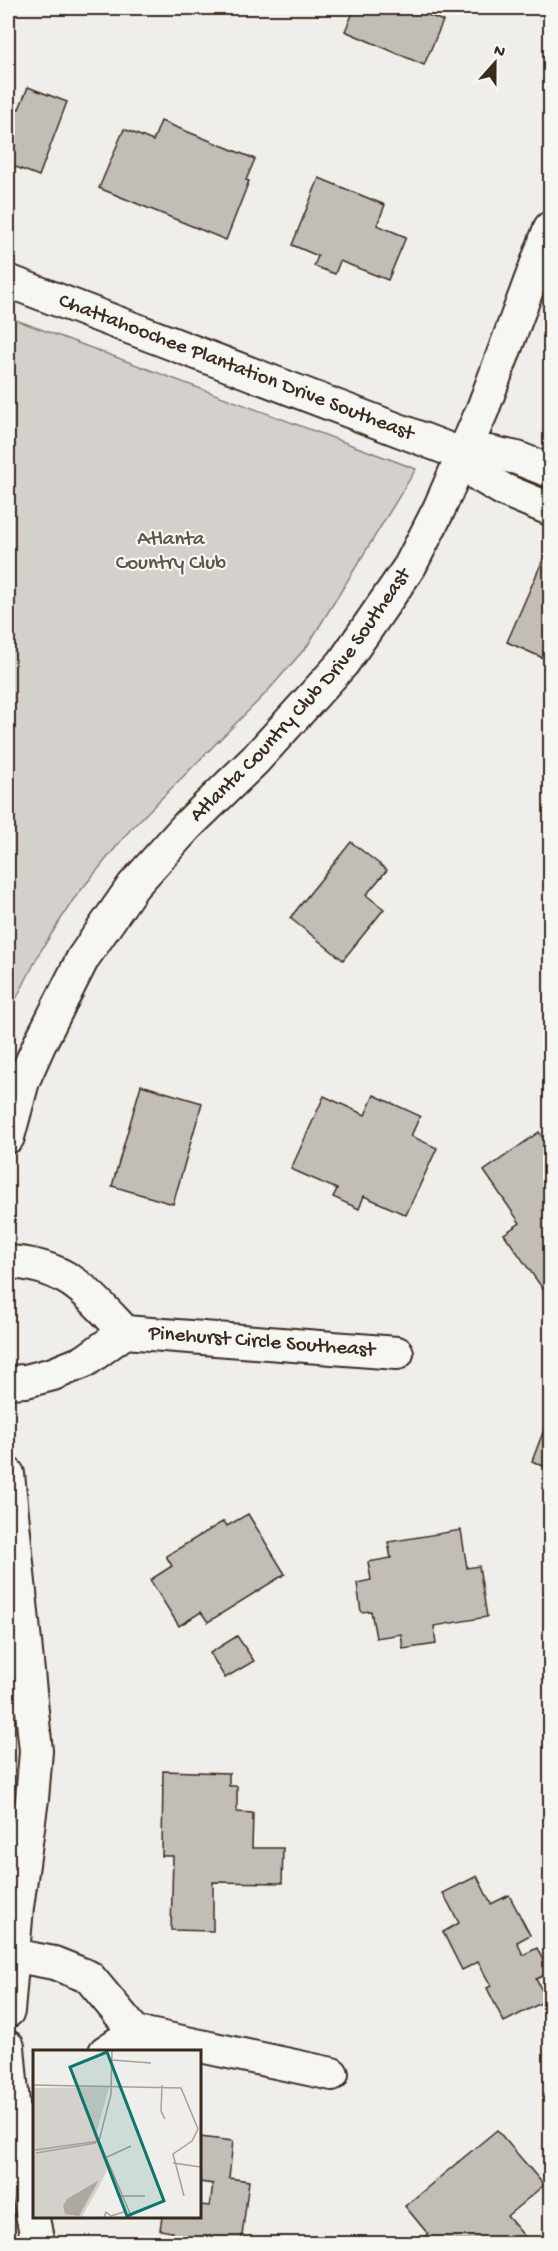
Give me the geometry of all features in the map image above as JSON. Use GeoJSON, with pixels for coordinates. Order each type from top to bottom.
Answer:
{"type":"FeatureCollection","features":[{"type":"Feature","properties":{"kind":"street","name":"Atlanta Country Club Drive Southeast"},"geometry":{"type":"LineString","coordinates":[[8,1137],[23,1081],[83,958],[133,886],[187,826],[255,760],[343,663],[410,566],[464,455],[550,228]]}},
{"type":"Feature","properties":{"kind":"street","name":"Chattahoochee Plantation Drive Southeast"},"geometry":{"type":"LineString","coordinates":[[8,281],[464,455],[489,452],[517,458],[550,471]]}},
{"type":"Feature","properties":{"kind":"street","name":"Chattahoochee Plantation Drive Southeast"},"geometry":{"type":"LineString","coordinates":[[464,455],[480,476],[504,490],[550,509]]}},
{"type":"Feature","properties":{"kind":"street","name":"Pinehurst Circle Southeast"},"geometry":{"type":"LineString","coordinates":[[8,1262],[30,1263],[62,1274],[84,1290],[125,1332]]}},
{"type":"Feature","properties":{"kind":"street","name":"Pinehurst Circle Southeast"},"geometry":{"type":"LineString","coordinates":[[8,1382],[26,1381],[64,1370],[85,1361],[125,1332],[397,1353]]}},
{"type":"Feature","properties":{"kind":"street"},"geometry":{"type":"LineString","coordinates":[[8,1474],[36,1751],[32,1799],[17,1907],[8,2011]]}},
{"type":"Feature","properties":{"kind":"street"},"geometry":{"type":"LineString","coordinates":[[12,1955],[54,1963],[89,1977],[135,2032],[332,2074]]}},
{"type":"Feature","properties":{"kind":"street"},"geometry":{"type":"LineString","coordinates":[[108,2050],[135,2032]]}},
{"type":"Feature","properties":{"kind":"street"},"geometry":{"type":"LineString","coordinates":[[8,2047],[15,2127],[17,2188],[38,2244]]}},
{"type":"Feature","properties":{"kind":"street"},"geometry":{"type":"LineString","coordinates":[[8,2061],[33,2064]]}},
{"type":"Feature","properties":{"kind":"green space","name":"Atlanta Country Club"},"geometry":{"type":"Polygon","coordinates":[[[8,317],[416,469],[308,645],[266,693],[129,831],[73,900],[40,952],[8,1015],[8,317]]]}},
{"type":"Feature","properties":{"kind":"building"},"geometry":{"type":"Polygon","coordinates":[[[355,8],[423,8],[421,12],[443,21],[424,65],[345,31],[355,8]]]}},
{"type":"Feature","properties":{"kind":"building"},"geometry":{"type":"Polygon","coordinates":[[[28,87],[67,102],[39,176],[8,164],[8,104],[19,109],[28,87]]]}},
{"type":"Feature","properties":{"kind":"building"},"geometry":{"type":"Polygon","coordinates":[[[161,121],[255,159],[226,240],[99,188],[124,129],[153,141],[161,121]]]}},
{"type":"Feature","properties":{"kind":"building"},"geometry":{"type":"Polygon","coordinates":[[[319,178],[385,205],[377,225],[406,237],[388,280],[340,261],[335,274],[314,266],[318,256],[292,245],[319,178]]]}},
{"type":"Feature","properties":{"kind":"building"},"geometry":{"type":"Polygon","coordinates":[[[548,548],[550,549],[550,661],[507,642],[548,548]]]}},
{"type":"Feature","properties":{"kind":"building"},"geometry":{"type":"Polygon","coordinates":[[[351,842],[387,870],[366,895],[384,909],[343,960],[290,918],[351,842]]]}},
{"type":"Feature","properties":{"kind":"building"},"geometry":{"type":"Polygon","coordinates":[[[141,1085],[202,1103],[173,1204],[112,1186],[141,1085]]]}},
{"type":"Feature","properties":{"kind":"building"},"geometry":{"type":"Polygon","coordinates":[[[374,1095],[420,1116],[411,1136],[437,1148],[406,1215],[364,1196],[359,1209],[333,1197],[337,1189],[291,1169],[324,1096],[365,1115],[374,1095]]]}},
{"type":"Feature","properties":{"kind":"building"},"geometry":{"type":"Polygon","coordinates":[[[539,1132],[550,1149],[550,1299],[504,1234],[520,1223],[484,1171],[539,1132]]]}},
{"type":"Feature","properties":{"kind":"building"},"geometry":{"type":"Polygon","coordinates":[[[550,1414],[550,1469],[532,1461],[550,1414]]]}},
{"type":"Feature","properties":{"kind":"building"},"geometry":{"type":"Polygon","coordinates":[[[248,1514],[285,1574],[208,1622],[201,1612],[179,1626],[150,1580],[172,1566],[166,1556],[224,1521],[227,1526],[248,1514]]]}},
{"type":"Feature","properties":{"kind":"building"},"geometry":{"type":"Polygon","coordinates":[[[461,1530],[467,1568],[479,1566],[487,1617],[434,1626],[436,1644],[403,1649],[401,1634],[376,1638],[371,1611],[361,1612],[357,1583],[371,1580],[368,1562],[391,1558],[388,1542],[461,1530]]]}},
{"type":"Feature","properties":{"kind":"building"},"geometry":{"type":"Polygon","coordinates":[[[237,1636],[254,1661],[225,1678],[210,1653],[237,1636]]]}},
{"type":"Feature","properties":{"kind":"building"},"geometry":{"type":"Polygon","coordinates":[[[163,1771],[229,1773],[229,1786],[237,1786],[237,1812],[253,1813],[252,1848],[283,1848],[282,1883],[213,1882],[213,1931],[171,1930],[173,1856],[162,1856],[163,1771]]]}},
{"type":"Feature","properties":{"kind":"building"},"geometry":{"type":"Polygon","coordinates":[[[477,1876],[491,1904],[509,1895],[530,1935],[517,1942],[523,1955],[537,1948],[549,1973],[536,1979],[547,2000],[504,2022],[487,1988],[491,1986],[478,1962],[462,1970],[443,1932],[459,1923],[443,1893],[477,1876]]]}},
{"type":"Feature","properties":{"kind":"building"},"geometry":{"type":"Polygon","coordinates":[[[497,2130],[544,2185],[507,2216],[526,2238],[520,2244],[416,2244],[428,2234],[405,2206],[497,2130]]]}},
{"type":"Feature","properties":{"kind":"building"},"geometry":{"type":"Polygon","coordinates":[[[201,2137],[233,2141],[229,2178],[249,2181],[241,2244],[170,2244],[172,2232],[160,2230],[162,2218],[201,2218],[201,2205],[210,2206],[213,2184],[201,2182],[201,2137]]]}}]}
